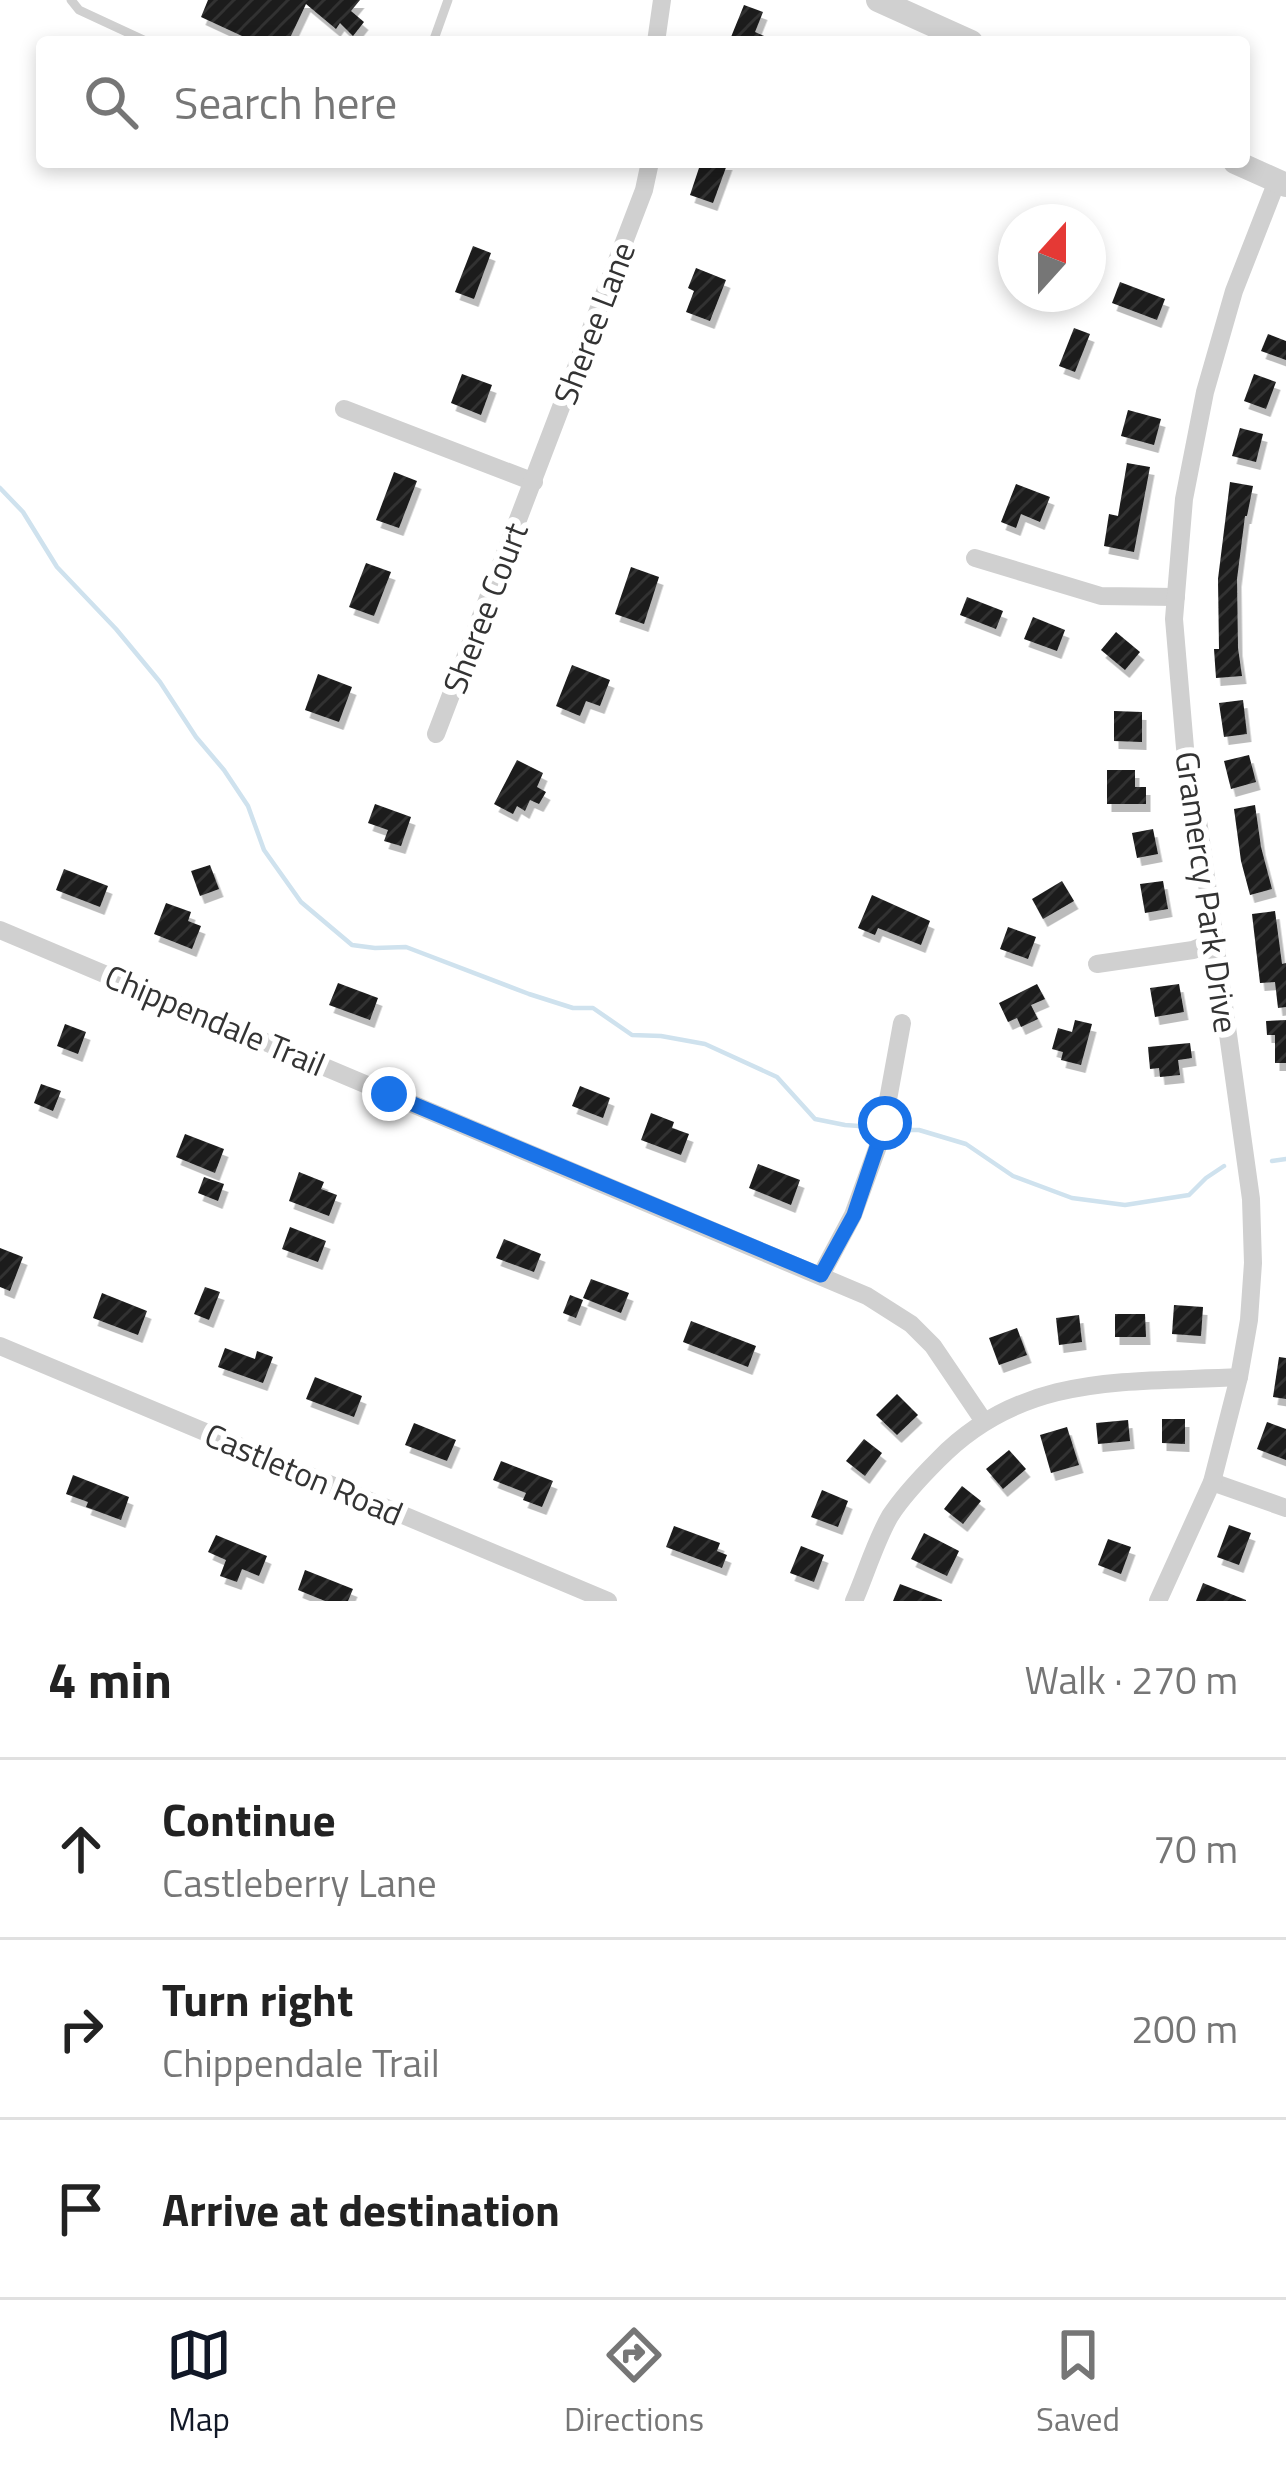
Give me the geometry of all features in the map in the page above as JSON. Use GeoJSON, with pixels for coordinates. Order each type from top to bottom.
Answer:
{"type":"FeatureCollection","features":[{"type":"Feature","properties":{"kind":"street"},"geometry":{"type":"LineString","coordinates":[[657,36],[662,0]]}},
{"type":"Feature","properties":{"kind":"street"},"geometry":{"type":"LineString","coordinates":[[878,0],[958,36]]}},
{"type":"Feature","properties":{"kind":"street","name":"Sheree Lane"},"geometry":{"type":"LineString","coordinates":[[534,482],[649,168]]}},
{"type":"Feature","properties":{"kind":"street"},"geometry":{"type":"LineString","coordinates":[[1248,168],[1282,183]]}},
{"type":"Feature","properties":{"kind":"street","name":"Gramercy Park Drive"},"geometry":{"type":"LineString","coordinates":[[1158,1601],[1212,1482],[1239,1377],[1253,1263],[1252,1199],[1178,678],[1176,596],[1184,499],[1204,392],[1234,290],[1282,183]]}},
{"type":"Feature","properties":{"kind":"street"},"geometry":{"type":"LineString","coordinates":[[344,409],[534,482]]}},
{"type":"Feature","properties":{"kind":"street","name":"Sheree Court"},"geometry":{"type":"LineString","coordinates":[[436,734],[534,482]]}},
{"type":"Feature","properties":{"kind":"street"},"geometry":{"type":"LineString","coordinates":[[975,558],[1101,596],[1176,596]]}},
{"type":"Feature","properties":{"kind":"street","name":"Chippendale Trail"},"geometry":{"type":"LineString","coordinates":[[0,930],[867,1296],[911,1324],[933,1346],[983,1420]]}},
{"type":"Feature","properties":{"kind":"street"},"geometry":{"type":"LineString","coordinates":[[1097,964],[1193,950],[1216,941]]}},
{"type":"Feature","properties":{"kind":"street"},"geometry":{"type":"LineString","coordinates":[[821,1275],[854,1215],[881,1138],[902,1023]]}},
{"type":"Feature","properties":{"kind":"street","name":"Castleton Road"},"geometry":{"type":"LineString","coordinates":[[0,1346],[608,1601]]}},
{"type":"Feature","properties":{"kind":"street"},"geometry":{"type":"LineString","coordinates":[[854,1601],[890,1517],[921,1476],[983,1420],[1070,1387],[1239,1377]]}},
{"type":"Feature","properties":{"kind":"street"},"geometry":{"type":"LineString","coordinates":[[1212,1482],[1286,1508]]}},
{"type":"Feature","properties":{"kind":"lane"},"geometry":{"type":"LineString","coordinates":[[71,0],[79,10],[135,36]]}},
{"type":"Feature","properties":{"kind":"lane"},"geometry":{"type":"LineString","coordinates":[[436,36],[448,0]]}},
{"type":"Feature","properties":{"kind":"building"},"geometry":{"type":"Polygon","coordinates":[[[208,0],[360,0],[351,11],[364,22],[353,36],[340,23],[336,29],[306,4],[291,36],[242,36],[201,17],[208,0]]]}},
{"type":"Feature","properties":{"kind":"building"},"geometry":{"type":"Polygon","coordinates":[[[744,5],[763,12],[755,32],[764,36],[731,36],[744,5]]]}},
{"type":"Feature","properties":{"kind":"building"},"geometry":{"type":"Polygon","coordinates":[[[699,168],[726,168],[713,203],[690,195],[699,168]]]}},
{"type":"Feature","properties":{"kind":"building"},"geometry":{"type":"Polygon","coordinates":[[[473,246],[491,253],[474,299],[455,292],[473,246]]]}},
{"type":"Feature","properties":{"kind":"building"},"geometry":{"type":"Polygon","coordinates":[[[696,268],[726,280],[710,321],[686,312],[696,268]]]}},
{"type":"Feature","properties":{"kind":"building"},"geometry":{"type":"Polygon","coordinates":[[[1120,282],[1165,299],[1157,320],[1112,303],[1120,282]]]}},
{"type":"Feature","properties":{"kind":"building"},"geometry":{"type":"Polygon","coordinates":[[[1074,328],[1090,334],[1075,372],[1059,366],[1074,328]]]}},
{"type":"Feature","properties":{"kind":"building"},"geometry":{"type":"Polygon","coordinates":[[[1268,334],[1286,341],[1286,360],[1261,351],[1268,334]]]}},
{"type":"Feature","properties":{"kind":"building"},"geometry":{"type":"Polygon","coordinates":[[[462,374],[492,385],[481,415],[451,403],[462,374]]]}},
{"type":"Feature","properties":{"kind":"building"},"geometry":{"type":"Polygon","coordinates":[[[1254,374],[1276,382],[1266,409],[1244,401],[1254,374]]]}},
{"type":"Feature","properties":{"kind":"building"},"geometry":{"type":"Polygon","coordinates":[[[1128,410],[1161,419],[1154,445],[1121,436],[1128,410]]]}},
{"type":"Feature","properties":{"kind":"building"},"geometry":{"type":"Polygon","coordinates":[[[1240,428],[1263,434],[1256,462],[1232,456],[1240,428]]]}},
{"type":"Feature","properties":{"kind":"building"},"geometry":{"type":"Polygon","coordinates":[[[1127,463],[1150,467],[1134,552],[1104,546],[1109,514],[1118,516],[1127,463]]]}},
{"type":"Feature","properties":{"kind":"building"},"geometry":{"type":"Polygon","coordinates":[[[394,472],[417,481],[399,528],[376,520],[394,472]]]}},
{"type":"Feature","properties":{"kind":"building"},"geometry":{"type":"Polygon","coordinates":[[[1230,482],[1253,486],[1237,579],[1242,676],[1216,678],[1218,579],[1230,482]]]}},
{"type":"Feature","properties":{"kind":"building"},"geometry":{"type":"Polygon","coordinates":[[[1016,484],[1050,497],[1040,522],[1021,514],[1016,528],[1001,522],[1016,484]]]}},
{"type":"Feature","properties":{"kind":"building"},"geometry":{"type":"Polygon","coordinates":[[[366,563],[391,572],[374,616],[349,607],[366,563]]]}},
{"type":"Feature","properties":{"kind":"building"},"geometry":{"type":"Polygon","coordinates":[[[631,567],[659,577],[644,624],[615,614],[631,567]]]}},
{"type":"Feature","properties":{"kind":"building"},"geometry":{"type":"Polygon","coordinates":[[[967,597],[1003,611],[996,629],[960,615],[967,597]]]}},
{"type":"Feature","properties":{"kind":"building"},"geometry":{"type":"Polygon","coordinates":[[[1033,617],[1065,630],[1057,651],[1024,639],[1033,617]]]}},
{"type":"Feature","properties":{"kind":"building"},"geometry":{"type":"Polygon","coordinates":[[[1116,632],[1140,652],[1125,670],[1101,650],[1116,632]]]}},
{"type":"Feature","properties":{"kind":"building"},"geometry":{"type":"Polygon","coordinates":[[[572,665],[610,680],[600,706],[586,701],[580,716],[556,706],[572,665]]]}},
{"type":"Feature","properties":{"kind":"building"},"geometry":{"type":"Polygon","coordinates":[[[318,674],[352,687],[339,722],[305,710],[318,674]]]}},
{"type":"Feature","properties":{"kind":"building"},"geometry":{"type":"Polygon","coordinates":[[[1243,700],[1247,734],[1224,737],[1219,703],[1243,700]]]}},
{"type":"Feature","properties":{"kind":"building"},"geometry":{"type":"Polygon","coordinates":[[[1114,711],[1142,712],[1142,742],[1114,741],[1114,711]]]}},
{"type":"Feature","properties":{"kind":"building"},"geometry":{"type":"Polygon","coordinates":[[[1249,755],[1256,782],[1231,789],[1224,761],[1249,755]]]}},
{"type":"Feature","properties":{"kind":"building"},"geometry":{"type":"Polygon","coordinates":[[[517,760],[543,773],[537,787],[546,792],[539,804],[530,800],[525,811],[517,806],[513,814],[494,804],[517,760]]]}},
{"type":"Feature","properties":{"kind":"building"},"geometry":{"type":"Polygon","coordinates":[[[1107,770],[1135,770],[1135,787],[1146,787],[1146,804],[1107,804],[1107,770]]]}},
{"type":"Feature","properties":{"kind":"building"},"geometry":{"type":"Polygon","coordinates":[[[375,804],[411,817],[401,846],[384,841],[388,830],[368,823],[375,804]]]}},
{"type":"Feature","properties":{"kind":"building"},"geometry":{"type":"Polygon","coordinates":[[[1255,805],[1272,889],[1250,895],[1234,809],[1255,805]]]}},
{"type":"Feature","properties":{"kind":"building"},"geometry":{"type":"Polygon","coordinates":[[[1153,829],[1158,854],[1137,858],[1132,833],[1153,829]]]}},
{"type":"Feature","properties":{"kind":"building"},"geometry":{"type":"Polygon","coordinates":[[[210,865],[219,889],[200,896],[191,871],[210,865]]]}},
{"type":"Feature","properties":{"kind":"building"},"geometry":{"type":"Polygon","coordinates":[[[64,869],[108,886],[100,907],[56,890],[64,869]]]}},
{"type":"Feature","properties":{"kind":"building"},"geometry":{"type":"Polygon","coordinates":[[[1062,881],[1074,901],[1043,919],[1032,899],[1062,881]]]}},
{"type":"Feature","properties":{"kind":"building"},"geometry":{"type":"Polygon","coordinates":[[[1163,881],[1168,909],[1145,913],[1140,884],[1163,881]]]}},
{"type":"Feature","properties":{"kind":"building"},"geometry":{"type":"Polygon","coordinates":[[[872,895],[930,921],[921,945],[878,928],[875,935],[858,928],[872,895]]]}},
{"type":"Feature","properties":{"kind":"building"},"geometry":{"type":"Polygon","coordinates":[[[166,903],[191,912],[188,921],[201,926],[192,949],[154,934],[166,903]]]}},
{"type":"Feature","properties":{"kind":"building"},"geometry":{"type":"Polygon","coordinates":[[[1275,911],[1282,964],[1286,963],[1286,1007],[1278,1008],[1275,982],[1260,983],[1252,914],[1275,911]]]}},
{"type":"Feature","properties":{"kind":"building"},"geometry":{"type":"Polygon","coordinates":[[[1008,927],[1036,937],[1028,959],[1000,949],[1008,927]]]}},
{"type":"Feature","properties":{"kind":"building"},"geometry":{"type":"Polygon","coordinates":[[[338,983],[378,998],[370,1020],[329,1005],[338,983]]]}},
{"type":"Feature","properties":{"kind":"building"},"geometry":{"type":"Polygon","coordinates":[[[1037,984],[1045,999],[1031,1005],[1038,1019],[1021,1027],[1017,1018],[1008,1022],[999,1003],[1037,984]]]}},
{"type":"Feature","properties":{"kind":"building"},"geometry":{"type":"Polygon","coordinates":[[[1179,984],[1184,1012],[1155,1017],[1150,988],[1179,984]]]}},
{"type":"Feature","properties":{"kind":"building"},"geometry":{"type":"Polygon","coordinates":[[[1075,1020],[1092,1024],[1081,1065],[1061,1060],[1063,1052],[1052,1049],[1058,1028],[1072,1032],[1075,1020]]]}},
{"type":"Feature","properties":{"kind":"building"},"geometry":{"type":"Polygon","coordinates":[[[1286,1020],[1286,1063],[1275,1063],[1275,1035],[1267,1035],[1266,1021],[1286,1020]]]}},
{"type":"Feature","properties":{"kind":"building"},"geometry":{"type":"Polygon","coordinates":[[[65,1024],[86,1032],[78,1054],[57,1046],[65,1024]]]}},
{"type":"Feature","properties":{"kind":"building"},"geometry":{"type":"Polygon","coordinates":[[[1190,1043],[1192,1058],[1178,1060],[1180,1075],[1160,1077],[1159,1068],[1150,1069],[1148,1047],[1190,1043]]]}},
{"type":"Feature","properties":{"kind":"building"},"geometry":{"type":"Polygon","coordinates":[[[41,1084],[61,1091],[53,1111],[34,1103],[41,1084]]]}},
{"type":"Feature","properties":{"kind":"building"},"geometry":{"type":"Polygon","coordinates":[[[580,1086],[610,1098],[603,1118],[572,1106],[580,1086]]]}},
{"type":"Feature","properties":{"kind":"building"},"geometry":{"type":"Polygon","coordinates":[[[651,1113],[689,1134],[681,1155],[641,1140],[651,1113]]]}},
{"type":"Feature","properties":{"kind":"building"},"geometry":{"type":"Polygon","coordinates":[[[185,1134],[224,1149],[215,1173],[176,1157],[185,1134]]]}},
{"type":"Feature","properties":{"kind":"building"},"geometry":{"type":"Polygon","coordinates":[[[758,1164],[800,1180],[791,1205],[749,1188],[758,1164]]]}},
{"type":"Feature","properties":{"kind":"building"},"geometry":{"type":"Polygon","coordinates":[[[299,1172],[324,1182],[321,1189],[337,1195],[329,1216],[289,1201],[299,1172]]]}},
{"type":"Feature","properties":{"kind":"building"},"geometry":{"type":"Polygon","coordinates":[[[204,1177],[224,1184],[218,1201],[198,1193],[204,1177]]]}},
{"type":"Feature","properties":{"kind":"building"},"geometry":{"type":"Polygon","coordinates":[[[290,1227],[326,1241],[318,1262],[282,1249],[290,1227]]]}},
{"type":"Feature","properties":{"kind":"building"},"geometry":{"type":"Polygon","coordinates":[[[504,1239],[541,1254],[534,1272],[496,1258],[504,1239]]]}},
{"type":"Feature","properties":{"kind":"building"},"geometry":{"type":"Polygon","coordinates":[[[0,1248],[23,1257],[10,1291],[0,1287],[0,1248]]]}},
{"type":"Feature","properties":{"kind":"building"},"geometry":{"type":"Polygon","coordinates":[[[591,1279],[629,1293],[621,1313],[583,1298],[591,1279]]]}},
{"type":"Feature","properties":{"kind":"building"},"geometry":{"type":"Polygon","coordinates":[[[205,1287],[220,1292],[209,1320],[194,1314],[205,1287]]]}},
{"type":"Feature","properties":{"kind":"building"},"geometry":{"type":"Polygon","coordinates":[[[102,1293],[147,1311],[138,1335],[93,1318],[102,1293]]]}},
{"type":"Feature","properties":{"kind":"building"},"geometry":{"type":"Polygon","coordinates":[[[570,1295],[583,1300],[576,1318],[563,1313],[570,1295]]]}},
{"type":"Feature","properties":{"kind":"building"},"geometry":{"type":"Polygon","coordinates":[[[1174,1305],[1203,1307],[1201,1336],[1172,1334],[1174,1305]]]}},
{"type":"Feature","properties":{"kind":"building"},"geometry":{"type":"Polygon","coordinates":[[[1115,1314],[1145,1314],[1146,1337],[1115,1337],[1115,1314]]]}},
{"type":"Feature","properties":{"kind":"building"},"geometry":{"type":"Polygon","coordinates":[[[1079,1315],[1082,1342],[1059,1345],[1056,1318],[1079,1315]]]}},
{"type":"Feature","properties":{"kind":"building"},"geometry":{"type":"Polygon","coordinates":[[[691,1321],[756,1346],[748,1367],[683,1342],[691,1321]]]}},
{"type":"Feature","properties":{"kind":"building"},"geometry":{"type":"Polygon","coordinates":[[[1017,1328],[1027,1355],[999,1365],[989,1338],[1017,1328]]]}},
{"type":"Feature","properties":{"kind":"building"},"geometry":{"type":"Polygon","coordinates":[[[225,1348],[255,1359],[257,1351],[273,1357],[263,1383],[218,1367],[225,1348]]]}},
{"type":"Feature","properties":{"kind":"building"},"geometry":{"type":"Polygon","coordinates":[[[1279,1357],[1286,1358],[1286,1399],[1273,1397],[1279,1357]]]}},
{"type":"Feature","properties":{"kind":"building"},"geometry":{"type":"Polygon","coordinates":[[[315,1377],[362,1396],[354,1417],[306,1399],[315,1377]]]}},
{"type":"Feature","properties":{"kind":"building"},"geometry":{"type":"Polygon","coordinates":[[[897,1394],[918,1415],[897,1435],[876,1415],[897,1394]]]}},
{"type":"Feature","properties":{"kind":"building"},"geometry":{"type":"Polygon","coordinates":[[[1162,1419],[1185,1419],[1185,1444],[1162,1443],[1162,1419]]]}},
{"type":"Feature","properties":{"kind":"building"},"geometry":{"type":"Polygon","coordinates":[[[1128,1420],[1130,1441],[1098,1444],[1096,1423],[1128,1420]]]}},
{"type":"Feature","properties":{"kind":"building"},"geometry":{"type":"Polygon","coordinates":[[[1267,1422],[1286,1429],[1286,1460],[1257,1449],[1267,1422]]]}},
{"type":"Feature","properties":{"kind":"building"},"geometry":{"type":"Polygon","coordinates":[[[414,1423],[456,1440],[447,1461],[405,1445],[414,1423]]]}},
{"type":"Feature","properties":{"kind":"building"},"geometry":{"type":"Polygon","coordinates":[[[1067,1427],[1079,1465],[1051,1473],[1040,1435],[1067,1427]]]}},
{"type":"Feature","properties":{"kind":"building"},"geometry":{"type":"Polygon","coordinates":[[[864,1439],[882,1453],[865,1476],[846,1461],[864,1439]]]}},
{"type":"Feature","properties":{"kind":"building"},"geometry":{"type":"Polygon","coordinates":[[[1009,1450],[1026,1469],[1003,1489],[986,1469],[1009,1450]]]}},
{"type":"Feature","properties":{"kind":"building"},"geometry":{"type":"Polygon","coordinates":[[[501,1461],[553,1481],[542,1507],[523,1500],[526,1493],[493,1480],[501,1461]]]}},
{"type":"Feature","properties":{"kind":"building"},"geometry":{"type":"Polygon","coordinates":[[[73,1475],[129,1497],[121,1520],[66,1494],[73,1475]]]}},
{"type":"Feature","properties":{"kind":"building"},"geometry":{"type":"Polygon","coordinates":[[[962,1486],[981,1501],[963,1524],[944,1509],[962,1486]]]}},
{"type":"Feature","properties":{"kind":"building"},"geometry":{"type":"Polygon","coordinates":[[[822,1490],[848,1501],[838,1527],[811,1517],[822,1490]]]}},
{"type":"Feature","properties":{"kind":"building"},"geometry":{"type":"Polygon","coordinates":[[[1229,1525],[1251,1533],[1239,1565],[1217,1557],[1229,1525]]]}},
{"type":"Feature","properties":{"kind":"building"},"geometry":{"type":"Polygon","coordinates":[[[674,1526],[720,1543],[717,1551],[727,1555],[722,1568],[666,1547],[674,1526]]]}},
{"type":"Feature","properties":{"kind":"building"},"geometry":{"type":"Polygon","coordinates":[[[924,1533],[959,1551],[947,1576],[911,1559],[924,1533]]]}},
{"type":"Feature","properties":{"kind":"building"},"geometry":{"type":"Polygon","coordinates":[[[216,1535],[267,1556],[259,1576],[242,1569],[237,1582],[220,1576],[226,1560],[208,1552],[216,1535]]]}},
{"type":"Feature","properties":{"kind":"building"},"geometry":{"type":"Polygon","coordinates":[[[1108,1539],[1131,1547],[1121,1574],[1098,1565],[1108,1539]]]}},
{"type":"Feature","properties":{"kind":"building"},"geometry":{"type":"Polygon","coordinates":[[[801,1546],[824,1555],[814,1582],[790,1573],[801,1546]]]}},
{"type":"Feature","properties":{"kind":"building"},"geometry":{"type":"Polygon","coordinates":[[[305,1570],[353,1589],[348,1601],[325,1601],[298,1590],[305,1570]]]}},
{"type":"Feature","properties":{"kind":"building"},"geometry":{"type":"Polygon","coordinates":[[[1203,1583],[1246,1600],[1246,1601],[1196,1601],[1203,1583]]]}},
{"type":"Feature","properties":{"kind":"building"},"geometry":{"type":"Polygon","coordinates":[[[900,1584],[942,1600],[942,1601],[893,1601],[900,1584]]]}},
{"type":"Feature","properties":{"kind":"waterway"},"geometry":{"type":"LineString","coordinates":[[0,488],[23,512],[57,567],[160,682],[224,770],[248,806],[264,850],[301,902],[352,945],[406,947],[529,994],[573,1008],[593,1008],[632,1035],[705,1044],[777,1077],[815,1119],[873,1127]]}},
{"type":"Feature","properties":{"kind":"waterway"},"geometry":{"type":"LineString","coordinates":[[895,1130],[919,1130],[966,1144],[1013,1176],[1072,1198],[1125,1205],[1189,1195],[1224,1166]]}},
{"type":"Feature","properties":{"kind":"waterway"},"geometry":{"type":"LineString","coordinates":[[1272,1161],[1286,1159]]}},
{"type":"Feature","properties":{"kind":"route"},"geometry":{"type":"LineString","coordinates":[[389,1094],[821,1275],[854,1215],[885,1123]]}}]}
